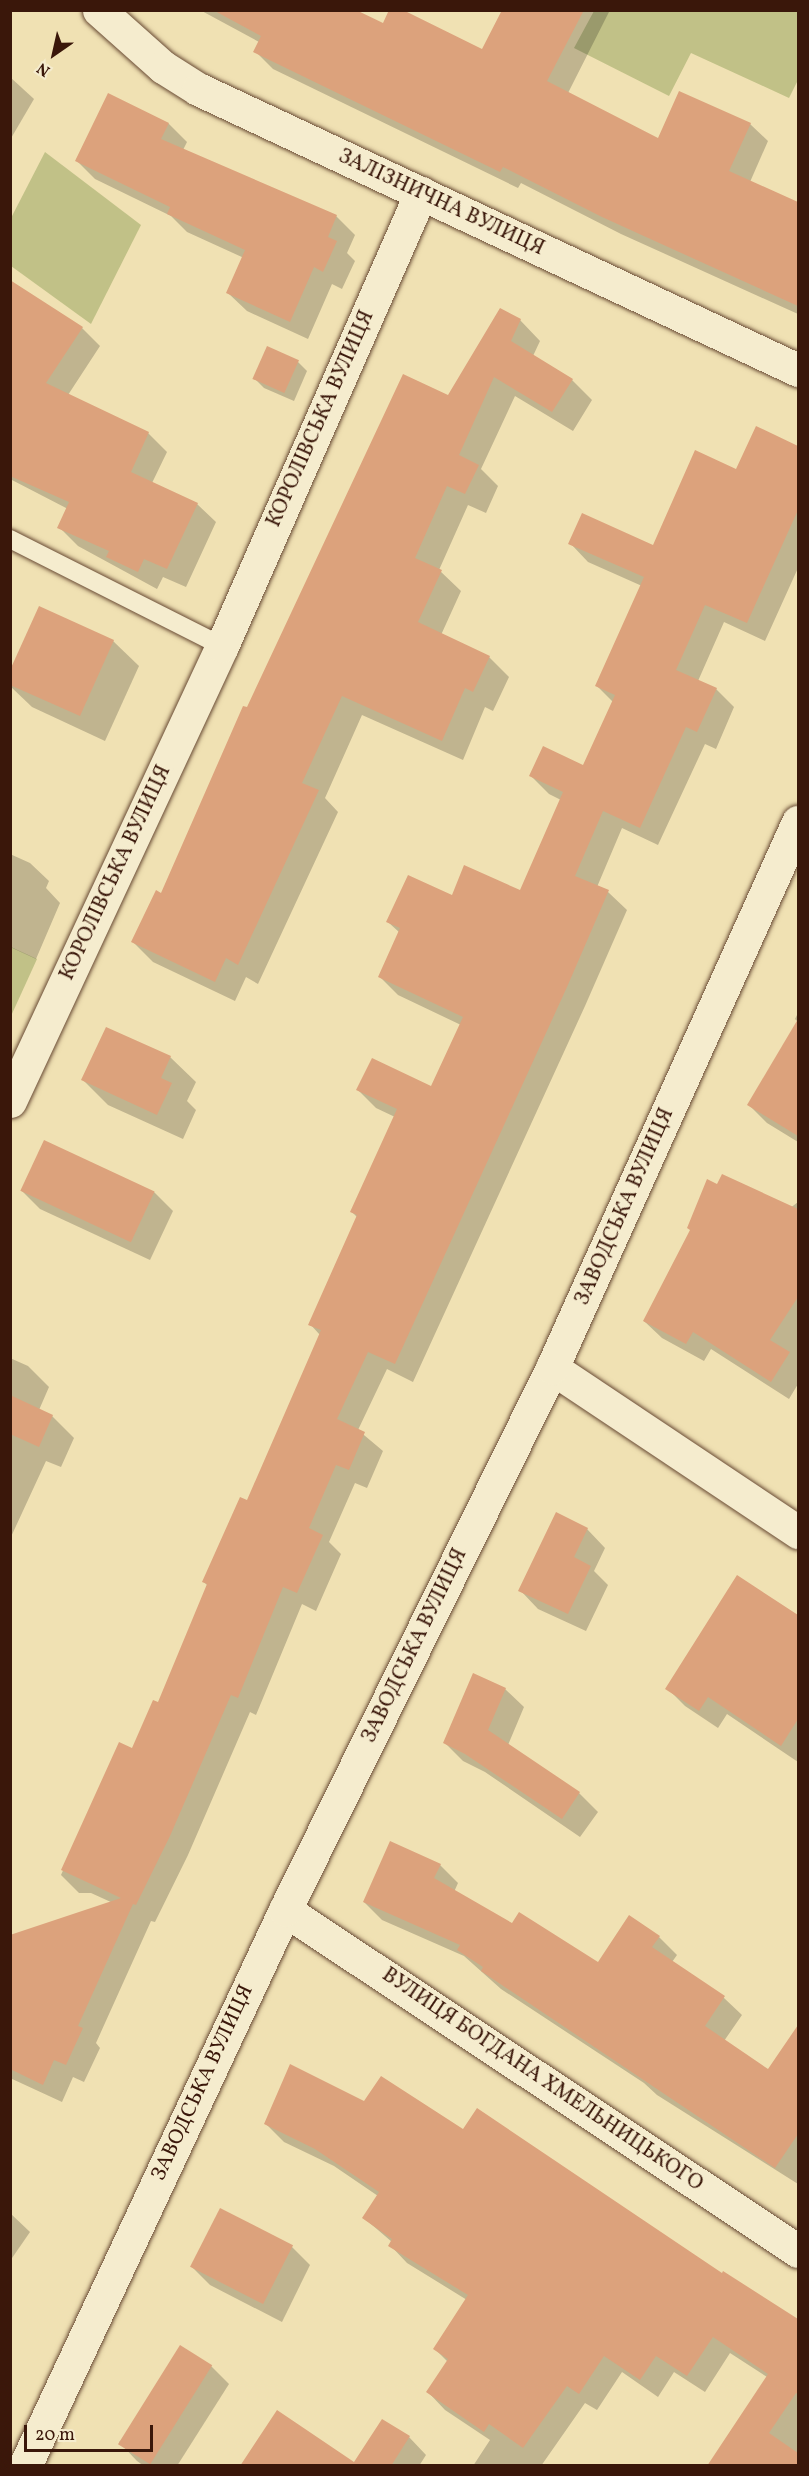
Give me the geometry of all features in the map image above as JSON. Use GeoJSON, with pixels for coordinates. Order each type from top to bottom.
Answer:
{"type":"FeatureCollection","features":[{"type":"Feature","properties":{"kind":"street","name":"ЗАЛІЗНИЧНА ВУЛИЦЯ"},"geometry":{"type":"LineString","coordinates":[[99,10],[163,67],[198,89],[798,370]]}},
{"type":"Feature","properties":{"kind":"street","name":"КОРОЛІВСЬКА ВУЛИЦЯ"},"geometry":{"type":"LineString","coordinates":[[10,1101],[222,646],[421,193]]}},
{"type":"Feature","properties":{"kind":"street","name":"ЗАВОДСЬКА ВУЛИЦЯ"},"geometry":{"type":"LineString","coordinates":[[25,2459],[285,1910],[552,1368],[798,822]]}},
{"type":"Feature","properties":{"kind":"street"},"geometry":{"type":"LineString","coordinates":[[552,1368],[798,1532]]}},
{"type":"Feature","properties":{"kind":"street","name":"ВУЛИЦЯ БОГДАНА ХМЕЛЬНИЦЬКОГО"},"geometry":{"type":"LineString","coordinates":[[285,1910],[798,2251]]}},
{"type":"Feature","properties":{"kind":"lane"},"geometry":{"type":"LineString","coordinates":[[10,539],[222,646]]}},
{"type":"Feature","properties":{"kind":"green space"},"geometry":{"type":"Polygon","coordinates":[[[594,11],[798,11],[798,80],[789,98],[691,53],[669,96],[574,48],[594,11]]]}},
{"type":"Feature","properties":{"kind":"green space"},"geometry":{"type":"Polygon","coordinates":[[[45,152],[141,225],[91,324],[11,266],[11,218],[45,152]]]}},
{"type":"Feature","properties":{"kind":"green space"},"geometry":{"type":"Polygon","coordinates":[[[11,947],[37,959],[11,1016],[11,947]]]}},
{"type":"Feature","properties":{"kind":"building"},"geometry":{"type":"Polygon","coordinates":[[[213,10],[356,10],[383,23],[389,10],[403,10],[482,49],[502,10],[584,10],[547,81],[658,138],[679,91],[751,123],[729,171],[798,202],[798,306],[602,217],[503,167],[500,172],[253,52],[261,36],[213,10]]]}},
{"type":"Feature","properties":{"kind":"building"},"geometry":{"type":"Polygon","coordinates":[[[108,93],[169,123],[161,139],[337,215],[328,237],[337,241],[323,272],[314,267],[290,322],[226,293],[245,250],[167,214],[170,207],[75,161],[108,93]]]}},
{"type":"Feature","properties":{"kind":"building"},"geometry":{"type":"Polygon","coordinates":[[[10,280],[83,327],[46,383],[149,432],[131,472],[198,503],[167,569],[144,559],[138,572],[106,557],[109,551],[57,528],[69,502],[10,476],[10,280]]]}},
{"type":"Feature","properties":{"kind":"building"},"geometry":{"type":"Polygon","coordinates":[[[500,308],[521,319],[511,341],[573,379],[552,412],[494,377],[459,455],[479,465],[465,494],[447,486],[415,558],[442,570],[418,622],[490,656],[473,692],[465,688],[442,741],[342,696],[302,783],[319,790],[238,965],[226,958],[215,982],[131,942],[156,890],[161,893],[243,706],[247,707],[403,374],[448,395],[500,308]]]}},
{"type":"Feature","properties":{"kind":"building"},"geometry":{"type":"Polygon","coordinates":[[[267,346],[299,360],[284,393],[252,379],[267,346]]]}},
{"type":"Feature","properties":{"kind":"building"},"geometry":{"type":"Polygon","coordinates":[[[756,426],[798,446],[798,510],[747,623],[705,605],[676,670],[717,688],[697,732],[686,727],[640,828],[603,811],[575,876],[609,890],[567,987],[395,1364],[368,1352],[337,1419],[365,1432],[349,1470],[336,1465],[309,1528],[323,1535],[297,1593],[283,1587],[238,1698],[231,1695],[170,1836],[136,1905],[133,1904],[78,2026],[83,2028],[66,2065],[54,2060],[43,2085],[10,2069],[10,1935],[121,1898],[61,1870],[119,1742],[132,1748],[153,1700],[158,1702],[207,1584],[202,1582],[240,1497],[247,1500],[321,1330],[308,1325],[357,1215],[350,1212],[397,1109],[356,1090],[372,1058],[431,1086],[463,1017],[378,977],[400,928],[386,922],[408,875],[452,895],[464,865],[520,890],[563,792],[529,776],[543,746],[583,765],[615,695],[595,686],[644,577],[568,544],[582,513],[653,545],[695,450],[736,469],[756,426]]]}},
{"type":"Feature","properties":{"kind":"building"},"geometry":{"type":"Polygon","coordinates":[[[39,606],[114,640],[80,716],[10,685],[10,670],[39,606]]]}},
{"type":"Feature","properties":{"kind":"building"},"geometry":{"type":"Polygon","coordinates":[[[798,1019],[798,1136],[747,1105],[798,1019]]]}},
{"type":"Feature","properties":{"kind":"building"},"geometry":{"type":"Polygon","coordinates":[[[106,1027],[171,1056],[161,1078],[172,1083],[157,1115],[81,1080],[106,1027]]]}},
{"type":"Feature","properties":{"kind":"building"},"geometry":{"type":"Polygon","coordinates":[[[44,1140],[155,1192],[131,1242],[20,1191],[44,1140]]]}},
{"type":"Feature","properties":{"kind":"building"},"geometry":{"type":"Polygon","coordinates":[[[722,1174],[798,1209],[798,1297],[770,1340],[790,1352],[771,1382],[693,1332],[686,1344],[643,1321],[690,1230],[687,1228],[707,1179],[717,1184],[722,1174]]]}},
{"type":"Feature","properties":{"kind":"building"},"geometry":{"type":"Polygon","coordinates":[[[10,1395],[53,1415],[39,1447],[10,1434],[10,1395]]]}},
{"type":"Feature","properties":{"kind":"building"},"geometry":{"type":"Polygon","coordinates":[[[556,1512],[588,1528],[574,1557],[591,1566],[568,1614],[518,1591],[556,1512]]]}},
{"type":"Feature","properties":{"kind":"building"},"geometry":{"type":"Polygon","coordinates":[[[737,1575],[798,1615],[798,1719],[781,1746],[708,1697],[699,1711],[665,1689],[737,1575]]]}},
{"type":"Feature","properties":{"kind":"building"},"geometry":{"type":"Polygon","coordinates":[[[473,1673],[506,1688],[488,1730],[580,1792],[562,1819],[465,1754],[443,1743],[473,1673]]]}},
{"type":"Feature","properties":{"kind":"building"},"geometry":{"type":"Polygon","coordinates":[[[390,1841],[441,1864],[434,1878],[512,1923],[519,1912],[598,1962],[629,1915],[660,1936],[652,1947],[725,1996],[705,2026],[768,2069],[798,2025],[798,2134],[775,2168],[481,1971],[483,1967],[457,1950],[460,1945],[363,1902],[390,1841]]]}},
{"type":"Feature","properties":{"kind":"building"},"geometry":{"type":"Polygon","coordinates":[[[290,2064],[364,2101],[381,2076],[463,2129],[477,2108],[722,2273],[723,2271],[798,2319],[798,2394],[796,2393],[769,2433],[798,2453],[798,2466],[707,2466],[768,2374],[713,2337],[687,2376],[656,2356],[640,2380],[604,2356],[579,2394],[567,2386],[523,2448],[489,2424],[484,2432],[426,2392],[448,2359],[433,2349],[468,2295],[388,2246],[392,2239],[362,2218],[379,2192],[315,2149],[264,2124],[290,2064]]]}},
{"type":"Feature","properties":{"kind":"building"},"geometry":{"type":"Polygon","coordinates":[[[220,2208],[293,2245],[263,2304],[190,2267],[220,2208]]]}},
{"type":"Feature","properties":{"kind":"building"},"geometry":{"type":"Polygon","coordinates":[[[180,2345],[212,2365],[150,2464],[118,2444],[180,2345]]]}},
{"type":"Feature","properties":{"kind":"building"},"geometry":{"type":"Polygon","coordinates":[[[277,2410],[354,2462],[382,2419],[410,2436],[391,2466],[240,2466],[277,2410]]]}}]}
